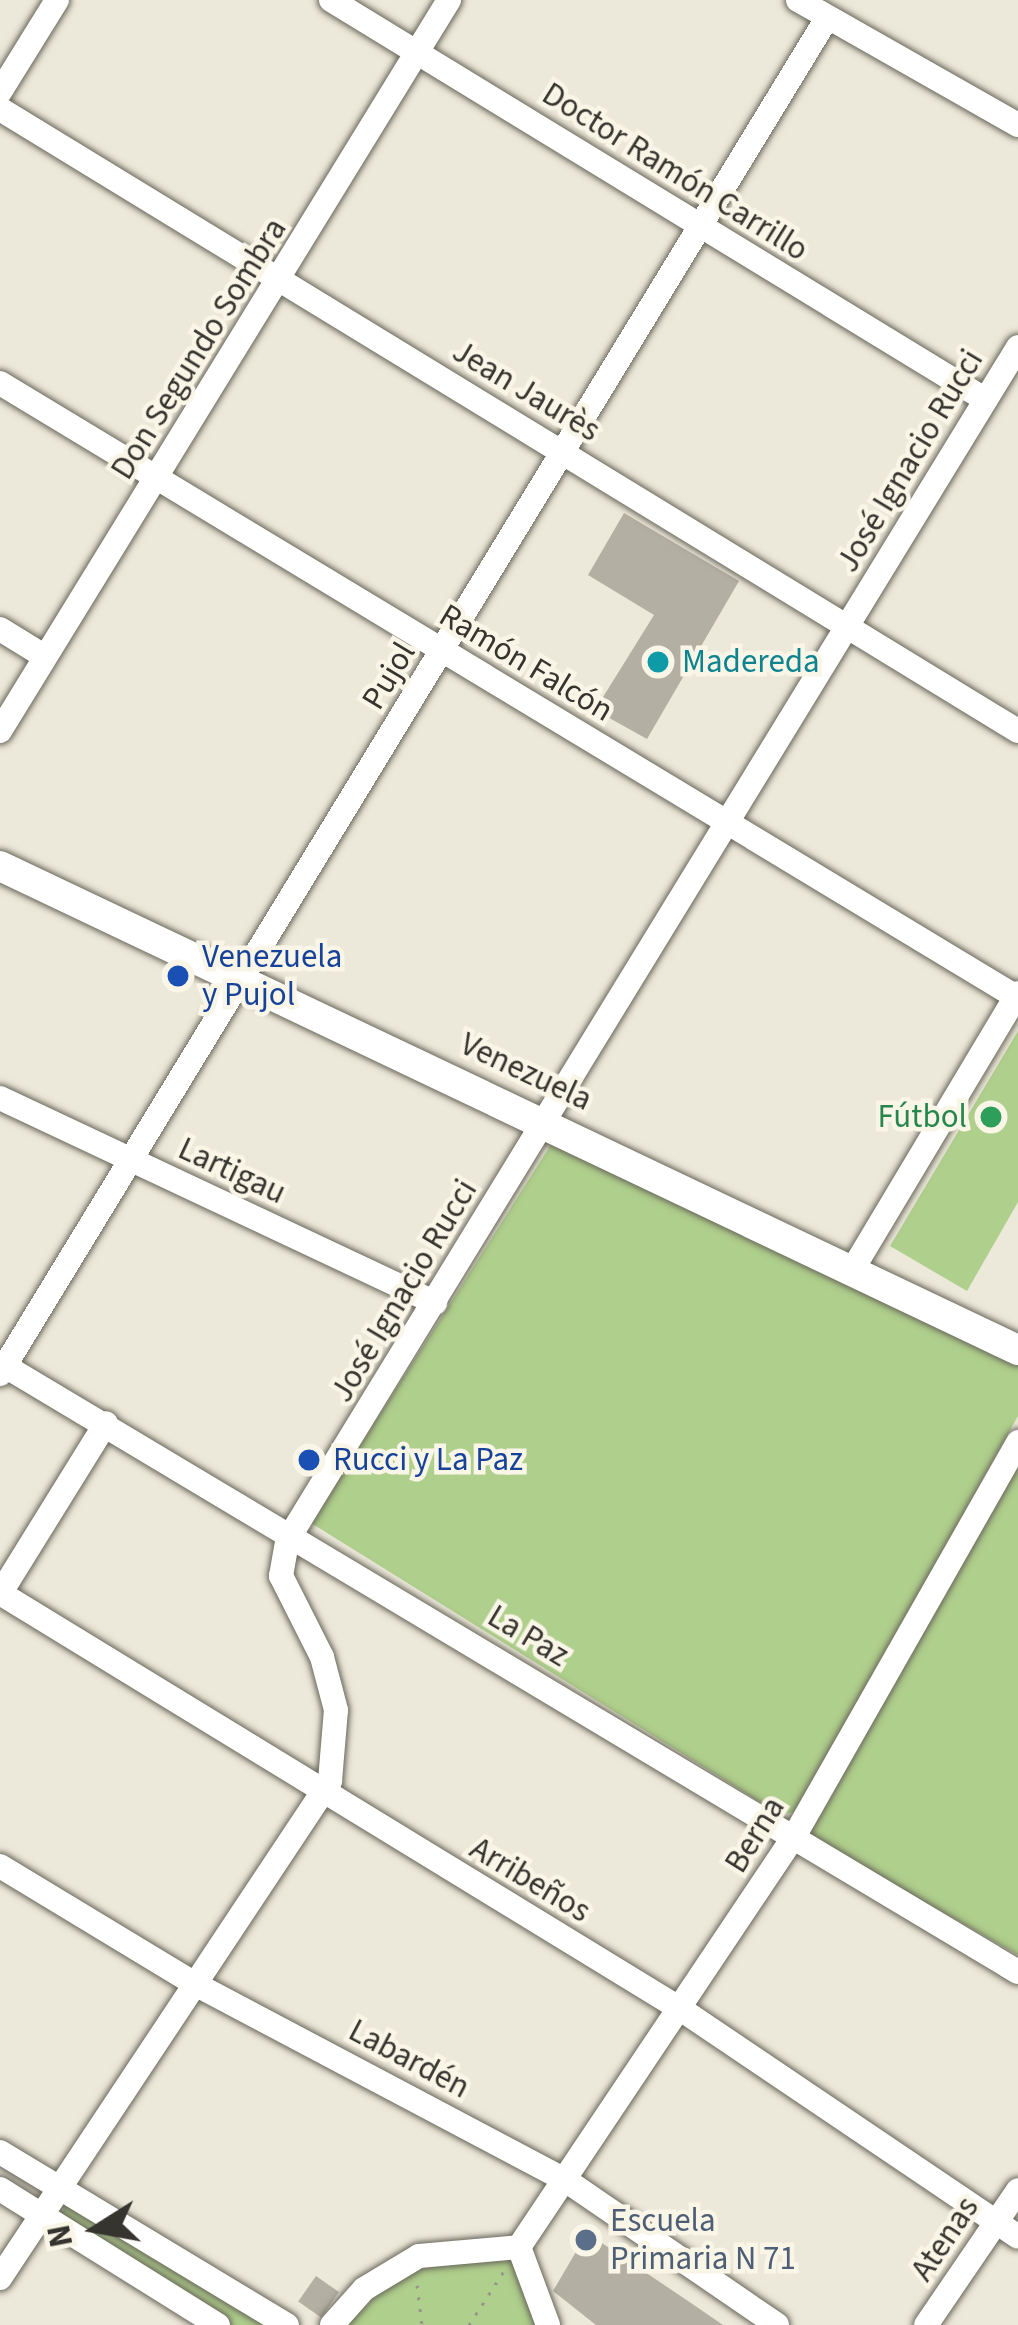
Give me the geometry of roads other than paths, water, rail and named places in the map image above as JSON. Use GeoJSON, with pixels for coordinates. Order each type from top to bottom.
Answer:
{"type":"FeatureCollection","features":[{"type":"Feature","properties":{"kind":"main road","name":"Venezuela"},"geometry":{"type":"LineString","coordinates":[[0,866],[547,1120],[1018,1350]]}},
{"type":"Feature","properties":{"kind":"street"},"geometry":{"type":"LineString","coordinates":[[0,92],[57,0]]}},
{"type":"Feature","properties":{"kind":"street","name":"Doctor Ramón Carrillo"},"geometry":{"type":"LineString","coordinates":[[331,0],[986,400]]}},
{"type":"Feature","properties":{"kind":"street","name":"Don Segundo Sombra"},"geometry":{"type":"LineString","coordinates":[[0,731],[282,283],[449,0]]}},
{"type":"Feature","properties":{"kind":"street"},"geometry":{"type":"LineString","coordinates":[[798,0],[1018,125]]}},
{"type":"Feature","properties":{"kind":"street","name":"Pujol"},"geometry":{"type":"LineString","coordinates":[[2,1368],[244,982],[827,18]]}},
{"type":"Feature","properties":{"kind":"street","name":"Jean Jaurès"},"geometry":{"type":"LineString","coordinates":[[0,109],[1018,730]]}},
{"type":"Feature","properties":{"kind":"street","name":"José Ignacio Rucci"},"geometry":{"type":"LineString","coordinates":[[0,2278],[323,1795],[336,1710],[322,1657],[281,1576],[292,1533],[731,826],[1017,352]]}},
{"type":"Feature","properties":{"kind":"street","name":"Ramón Falcón"},"geometry":{"type":"LineString","coordinates":[[0,383],[1017,996]]}},
{"type":"Feature","properties":{"kind":"street"},"geometry":{"type":"LineString","coordinates":[[0,629],[44,656]]}},
{"type":"Feature","properties":{"kind":"street"},"geometry":{"type":"LineString","coordinates":[[854,1267],[1017,996]]}},
{"type":"Feature","properties":{"kind":"street","name":"Lartigau"},"geometry":{"type":"LineString","coordinates":[[0,1098],[435,1303]]}},
{"type":"Feature","properties":{"kind":"street","name":"La Paz"},"geometry":{"type":"LineString","coordinates":[[2,1368],[106,1423],[292,1533],[1018,1972]]}},
{"type":"Feature","properties":{"kind":"street"},"geometry":{"type":"LineString","coordinates":[[0,1594],[106,1423]]}},
{"type":"Feature","properties":{"kind":"street","name":"Berna"},"geometry":{"type":"LineString","coordinates":[[519,2247],[682,2010],[795,1834],[1018,1442]]}},
{"type":"Feature","properties":{"kind":"street","name":"Arribeños"},"geometry":{"type":"LineString","coordinates":[[0,1594],[682,2010],[1018,2237]]}},
{"type":"Feature","properties":{"kind":"street","name":"Labardén"},"geometry":{"type":"LineString","coordinates":[[0,1866],[195,1984],[564,2179],[777,2325]]}},
{"type":"Feature","properties":{"kind":"street"},"geometry":{"type":"LineString","coordinates":[[0,2152],[287,2325]]}},
{"type":"Feature","properties":{"kind":"street"},"geometry":{"type":"LineString","coordinates":[[0,2189],[218,2325]]}},
{"type":"Feature","properties":{"kind":"street","name":"Atenas"},"geometry":{"type":"LineString","coordinates":[[926,2325],[1018,2190]]}},
{"type":"Feature","properties":{"kind":"street"},"geometry":{"type":"LineString","coordinates":[[332,2325],[406,2262],[473,2245],[519,2247],[548,2325]]}},
{"type":"Feature","properties":{"kind":"place","name":"Madereda"},"geometry":{"type":"Point","coordinates":[658,662]}},
{"type":"Feature","properties":{"kind":"place","name":"Venezuela y Pujol"},"geometry":{"type":"Point","coordinates":[178,976]}},
{"type":"Feature","properties":{"kind":"place","name":"Fútbol"},"geometry":{"type":"Point","coordinates":[991,1117]}},
{"type":"Feature","properties":{"kind":"place","name":"Rucci y La Paz"},"geometry":{"type":"Point","coordinates":[309,1460]}},
{"type":"Feature","properties":{"kind":"place","name":"Escuela Primaria N 71"},"geometry":{"type":"Point","coordinates":[586,2240]}}]}
